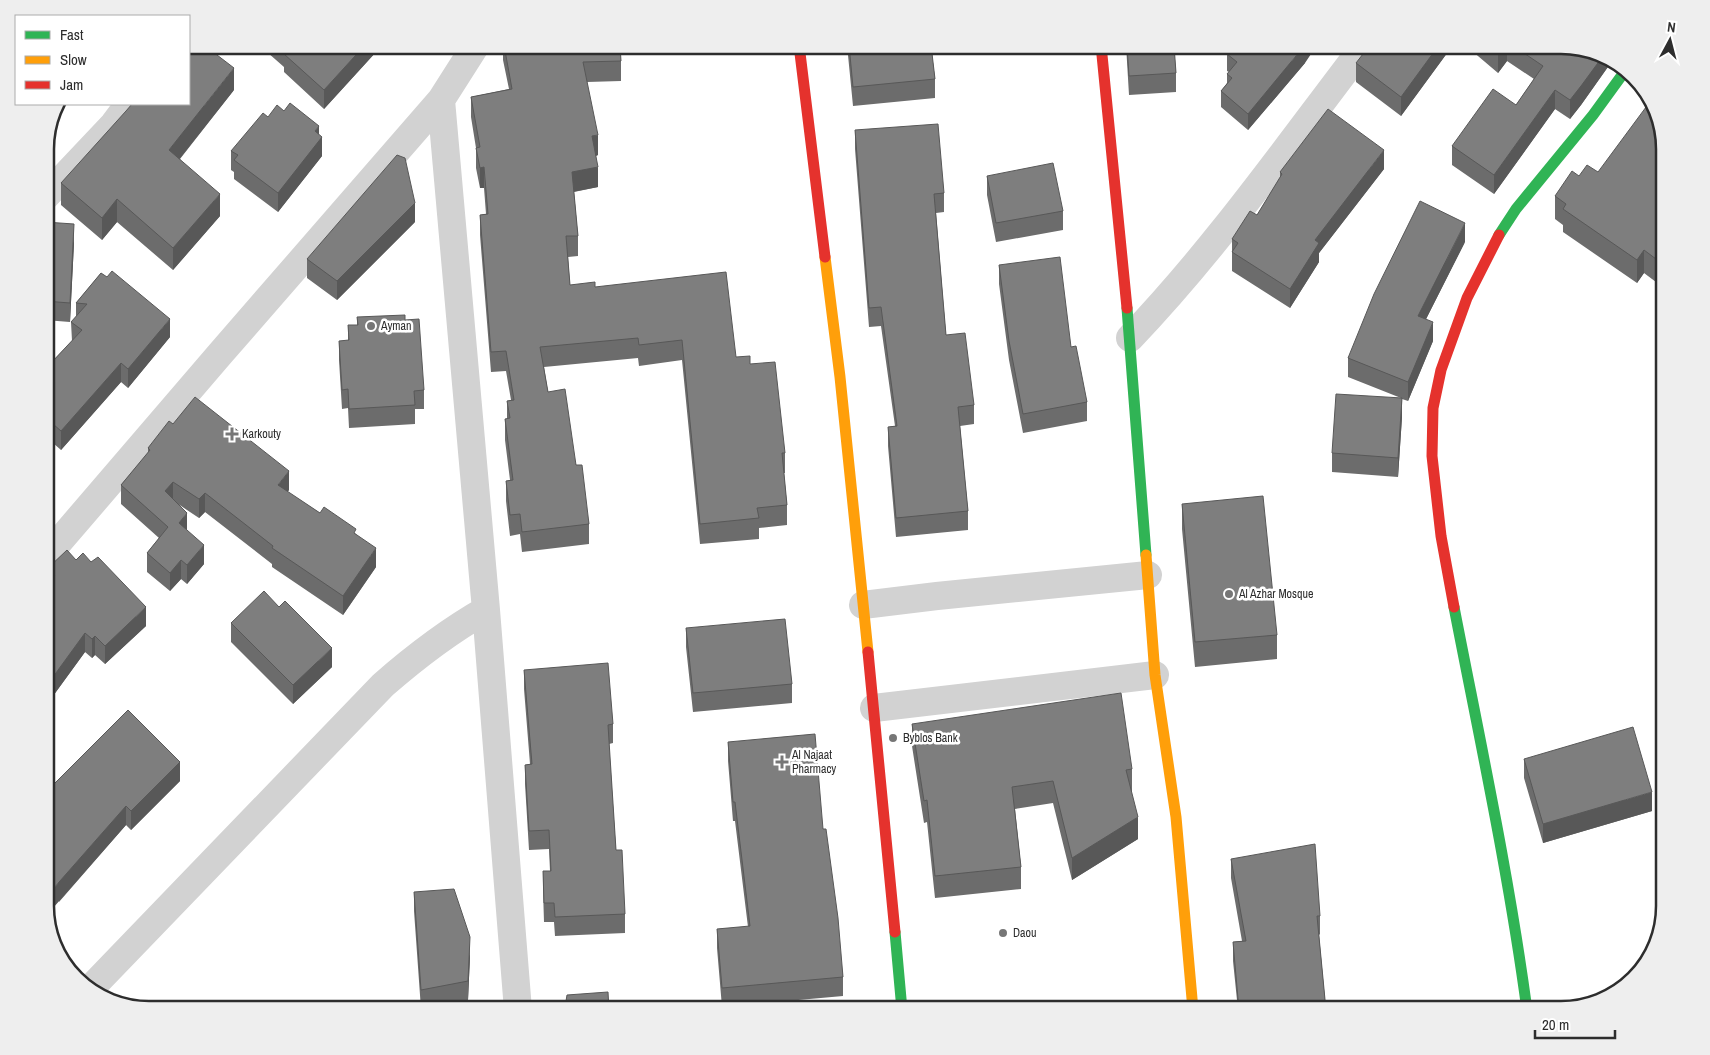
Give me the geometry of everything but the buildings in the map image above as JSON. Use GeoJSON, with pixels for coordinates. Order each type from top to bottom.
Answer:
{"type":"FeatureCollection","features":[{"type":"Feature","properties":{"kind":"street"},"geometry":{"type":"LineString","coordinates":[[54,548],[440,100],[470,54]]}},
{"type":"Feature","properties":{"kind":"street"},"geometry":{"type":"LineString","coordinates":[[800,54],[840,377],[874,708],[901,1001]]}},
{"type":"Feature","properties":{"kind":"street"},"geometry":{"type":"LineString","coordinates":[[1102,54],[1130,338],[1155,675],[1176,817],[1192,1001]]}},
{"type":"Feature","properties":{"kind":"street"},"geometry":{"type":"LineString","coordinates":[[1130,338],[1168,299],[1215,242],[1358,54]]}},
{"type":"Feature","properties":{"kind":"street"},"geometry":{"type":"LineString","coordinates":[[1526,1001],[1512,911],[1442,536],[1432,456],[1433,408],[1442,370],[1467,298],[1494,244],[1516,208],[1587,123],[1622,76]]}},
{"type":"Feature","properties":{"kind":"street"},"geometry":{"type":"LineString","coordinates":[[440,100],[486,610],[517,1001]]}},
{"type":"Feature","properties":{"kind":"street"},"geometry":{"type":"LineString","coordinates":[[54,187],[114,124],[128,105]]}},
{"type":"Feature","properties":{"kind":"street"},"geometry":{"type":"LineString","coordinates":[[863,605],[1148,575]]}},
{"type":"Feature","properties":{"kind":"street"},"geometry":{"type":"LineString","coordinates":[[94,984],[383,685],[423,652],[486,610]]}},
{"type":"Feature","properties":{"kind":"street"},"geometry":{"type":"LineString","coordinates":[[874,708],[1155,675]]}},
{"type":"Feature","properties":{"kind":"traffic: fast"},"geometry":{"type":"LineString","coordinates":[[1499,235],[1516,209],[1593,115],[1622,76]]}},
{"type":"Feature","properties":{"kind":"traffic: fast"},"geometry":{"type":"LineString","coordinates":[[1127,308],[1146,555]]}},
{"type":"Feature","properties":{"kind":"traffic: fast"},"geometry":{"type":"LineString","coordinates":[[1454,607],[1503,858],[1526,1001]]}},
{"type":"Feature","properties":{"kind":"traffic: fast"},"geometry":{"type":"LineString","coordinates":[[895,932],[901,1001]]}},
{"type":"Feature","properties":{"kind":"traffic: slow"},"geometry":{"type":"LineString","coordinates":[[825,257],[840,377],[868,652]]}},
{"type":"Feature","properties":{"kind":"traffic: slow"},"geometry":{"type":"LineString","coordinates":[[1146,555],[1155,675],[1176,817],[1192,1001]]}},
{"type":"Feature","properties":{"kind":"traffic: jam"},"geometry":{"type":"LineString","coordinates":[[800,54],[825,257]]}},
{"type":"Feature","properties":{"kind":"traffic: jam"},"geometry":{"type":"LineString","coordinates":[[1102,54],[1127,308]]}},
{"type":"Feature","properties":{"kind":"traffic: jam"},"geometry":{"type":"LineString","coordinates":[[1454,607],[1441,536],[1432,456],[1433,408],[1441,370],[1467,298],[1499,235]]}},
{"type":"Feature","properties":{"kind":"traffic: jam"},"geometry":{"type":"LineString","coordinates":[[868,652],[895,932]]}},
{"type":"Feature","properties":{"kind":"place","name":"Ayman"},"geometry":{"type":"Point","coordinates":[371,326]}},
{"type":"Feature","properties":{"kind":"place","name":"Karkouty"},"geometry":{"type":"Point","coordinates":[232,434]}},
{"type":"Feature","properties":{"kind":"place","name":"Al Azhar Mosque"},"geometry":{"type":"Point","coordinates":[1229,594]}},
{"type":"Feature","properties":{"kind":"place","name":"Byblos Bank"},"geometry":{"type":"Point","coordinates":[893,738]}},
{"type":"Feature","properties":{"kind":"place","name":"Al Najaat Pharmacy"},"geometry":{"type":"Point","coordinates":[782,762]}},
{"type":"Feature","properties":{"kind":"place","name":"Daou"},"geometry":{"type":"Point","coordinates":[1003,933]}}]}
